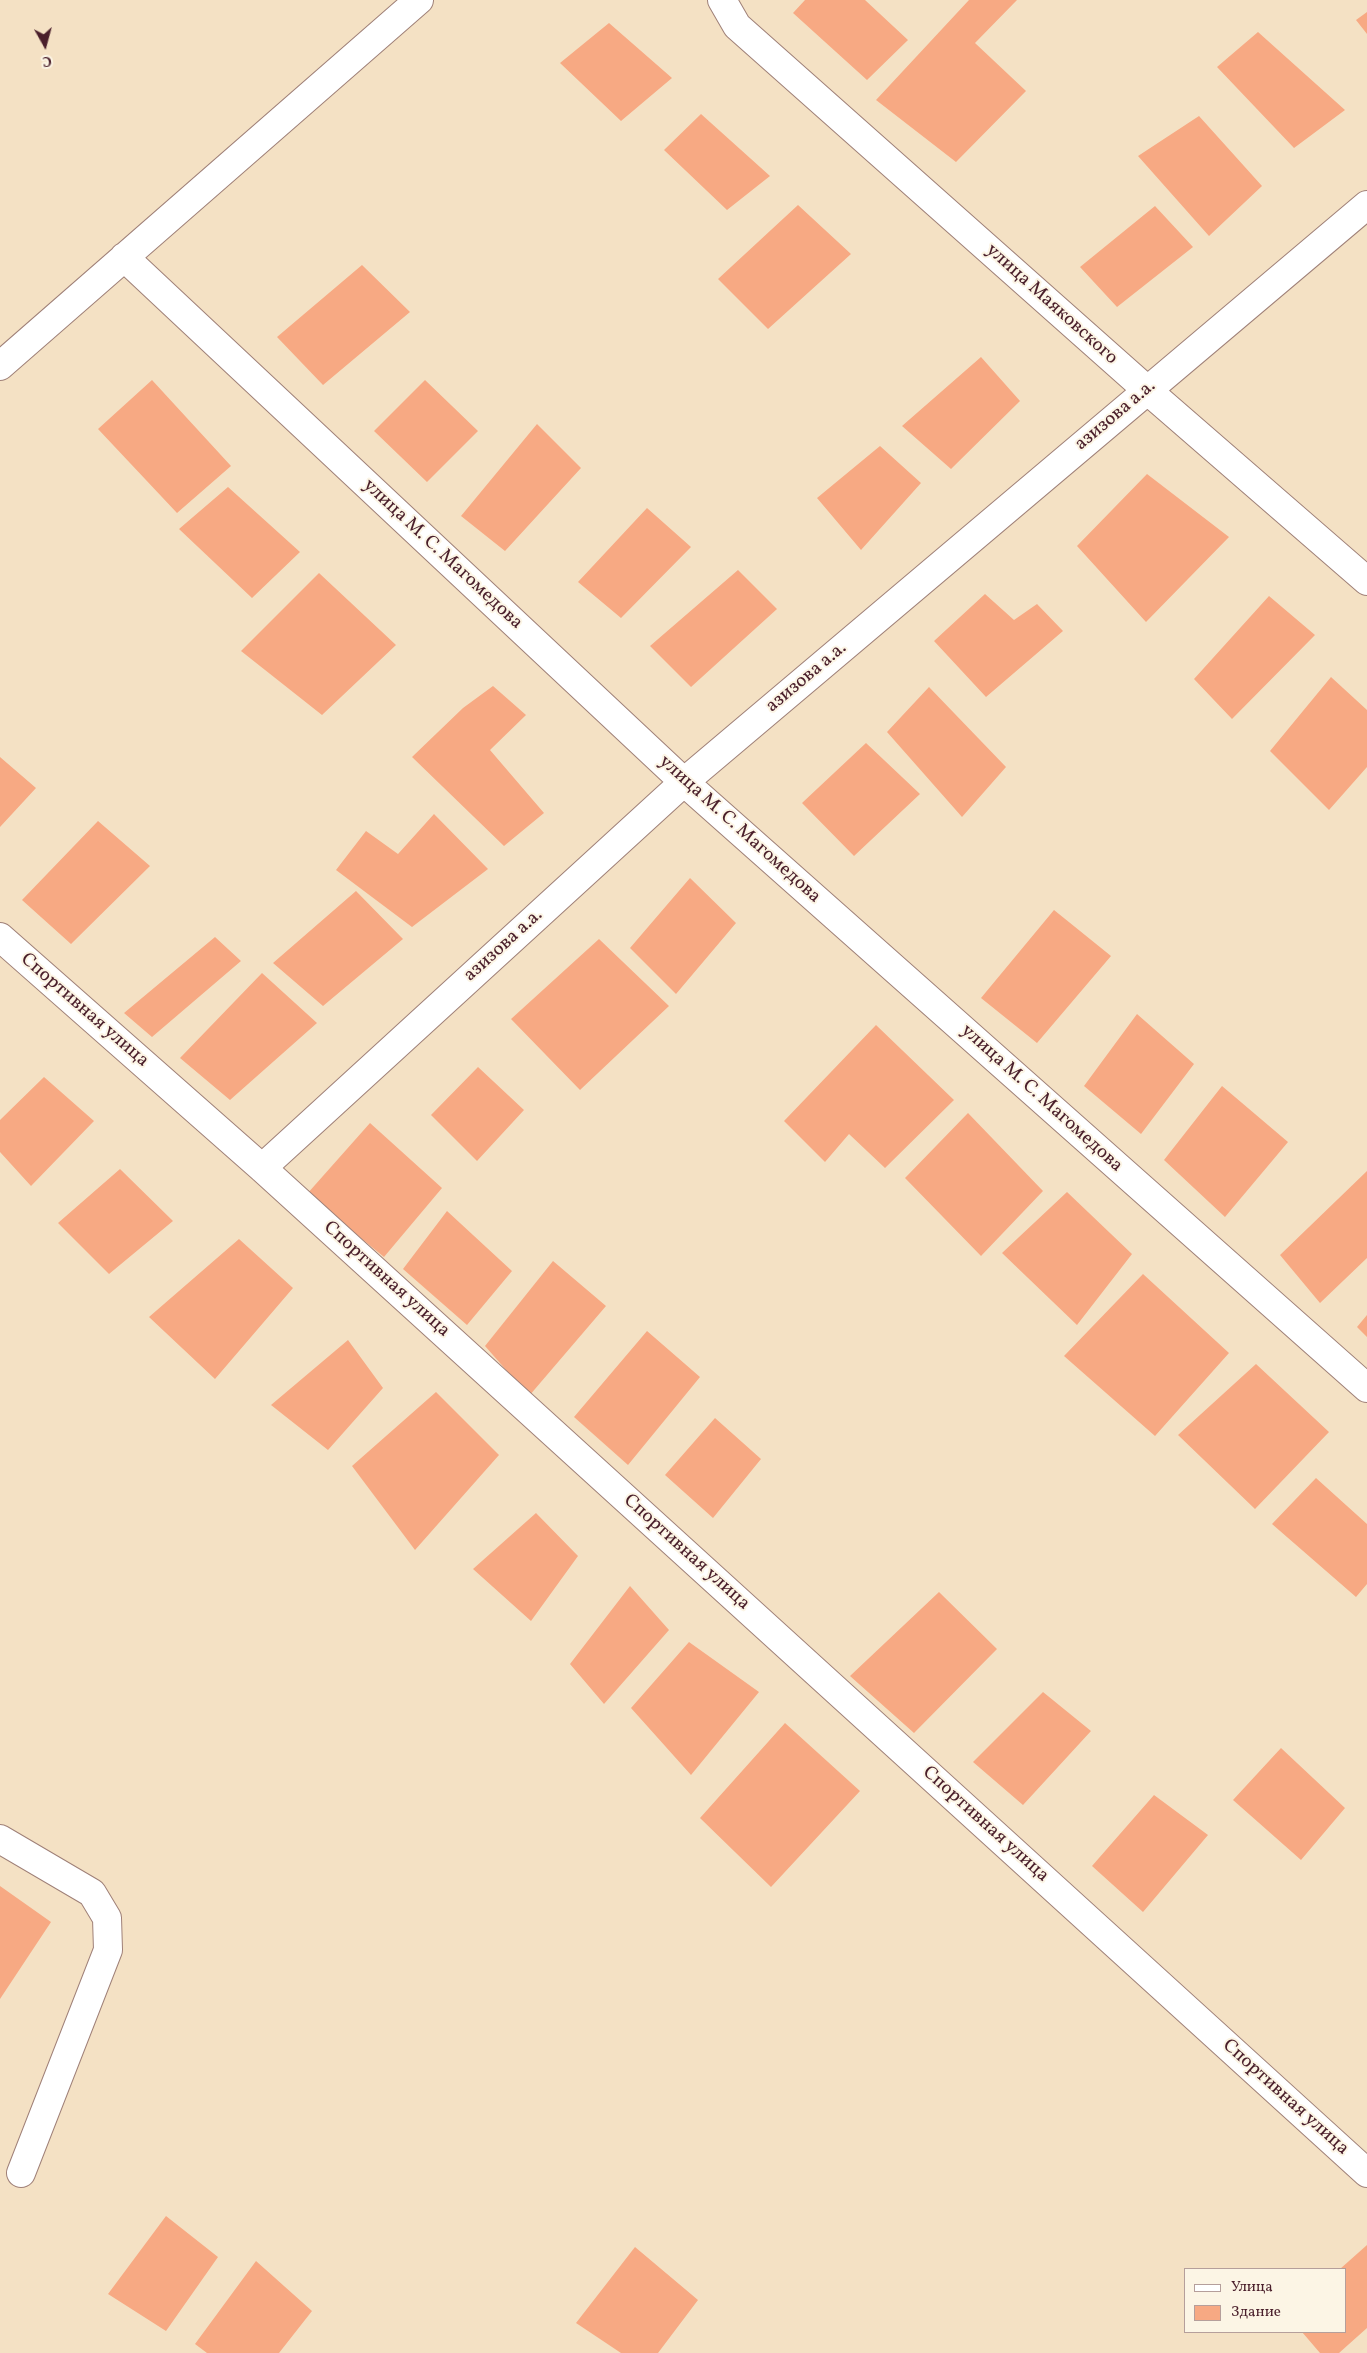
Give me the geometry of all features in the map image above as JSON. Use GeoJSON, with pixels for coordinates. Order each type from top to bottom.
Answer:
{"type":"FeatureCollection","features":[{"type":"Feature","properties":{"kind":"street"},"geometry":{"type":"LineString","coordinates":[[0,366],[419,0]]}},
{"type":"Feature","properties":{"kind":"street","name":"улица Маяковского"},"geometry":{"type":"LineString","coordinates":[[722,0],[737,26],[1147,390],[1367,581]]}},
{"type":"Feature","properties":{"kind":"street","name":"азизова а.а."},"geometry":{"type":"LineString","coordinates":[[262,1168],[684,782],[1367,205]]}},
{"type":"Feature","properties":{"kind":"street","name":"улица М. С. Магомедова"},"geometry":{"type":"LineString","coordinates":[[124,257],[684,782],[1367,1388]]}},
{"type":"Feature","properties":{"kind":"street","name":"Спортивная улица"},"geometry":{"type":"LineString","coordinates":[[0,937],[262,1168],[1367,2173]]}},
{"type":"Feature","properties":{"kind":"street"},"geometry":{"type":"LineString","coordinates":[[0,1839],[92,1893],[107,1918],[108,1950],[21,2173]]}},
{"type":"Feature","properties":{"kind":"building"},"geometry":{"type":"Polygon","coordinates":[[[805,0],[865,0],[908,40],[867,80],[793,13],[805,0]]]}},
{"type":"Feature","properties":{"kind":"building"},"geometry":{"type":"Polygon","coordinates":[[[969,0],[1017,0],[975,43],[1026,91],[956,162],[876,100],[969,0]]]}},
{"type":"Feature","properties":{"kind":"building"},"geometry":{"type":"Polygon","coordinates":[[[1367,12],[1367,34],[1356,20],[1367,12]]]}},
{"type":"Feature","properties":{"kind":"building"},"geometry":{"type":"Polygon","coordinates":[[[609,23],[672,78],[621,121],[560,63],[609,23]]]}},
{"type":"Feature","properties":{"kind":"building"},"geometry":{"type":"Polygon","coordinates":[[[1258,32],[1345,110],[1294,148],[1217,67],[1258,32]]]}},
{"type":"Feature","properties":{"kind":"building"},"geometry":{"type":"Polygon","coordinates":[[[701,114],[770,176],[727,210],[664,150],[701,114]]]}},
{"type":"Feature","properties":{"kind":"building"},"geometry":{"type":"Polygon","coordinates":[[[1199,116],[1262,186],[1209,236],[1138,156],[1199,116]]]}},
{"type":"Feature","properties":{"kind":"building"},"geometry":{"type":"Polygon","coordinates":[[[798,205],[851,254],[768,329],[718,279],[798,205]]]}},
{"type":"Feature","properties":{"kind":"building"},"geometry":{"type":"Polygon","coordinates":[[[1155,206],[1193,247],[1117,307],[1080,267],[1155,206]]]}},
{"type":"Feature","properties":{"kind":"building"},"geometry":{"type":"Polygon","coordinates":[[[362,265],[410,312],[323,385],[277,337],[362,265]]]}},
{"type":"Feature","properties":{"kind":"building"},"geometry":{"type":"Polygon","coordinates":[[[981,357],[1020,401],[951,469],[902,426],[981,357]]]}},
{"type":"Feature","properties":{"kind":"building"},"geometry":{"type":"Polygon","coordinates":[[[152,380],[231,466],[177,513],[98,429],[152,380]]]}},
{"type":"Feature","properties":{"kind":"building"},"geometry":{"type":"Polygon","coordinates":[[[425,380],[478,431],[427,482],[374,431],[425,380]]]}},
{"type":"Feature","properties":{"kind":"building"},"geometry":{"type":"Polygon","coordinates":[[[537,424],[581,468],[505,551],[461,516],[537,424]]]}},
{"type":"Feature","properties":{"kind":"building"},"geometry":{"type":"Polygon","coordinates":[[[880,446],[921,483],[861,550],[817,498],[880,446]]]}},
{"type":"Feature","properties":{"kind":"building"},"geometry":{"type":"Polygon","coordinates":[[[1147,474],[1229,537],[1146,622],[1077,546],[1147,474]]]}},
{"type":"Feature","properties":{"kind":"building"},"geometry":{"type":"Polygon","coordinates":[[[228,487],[300,552],[252,598],[179,529],[228,487]]]}},
{"type":"Feature","properties":{"kind":"building"},"geometry":{"type":"Polygon","coordinates":[[[647,508],[691,547],[621,618],[578,582],[647,508]]]}},
{"type":"Feature","properties":{"kind":"building"},"geometry":{"type":"Polygon","coordinates":[[[738,570],[777,609],[691,687],[650,646],[738,570]]]}},
{"type":"Feature","properties":{"kind":"building"},"geometry":{"type":"Polygon","coordinates":[[[319,573],[396,645],[322,715],[241,651],[319,573]]]}},
{"type":"Feature","properties":{"kind":"building"},"geometry":{"type":"Polygon","coordinates":[[[985,594],[1014,620],[1037,604],[1063,631],[986,697],[934,641],[985,594]]]}},
{"type":"Feature","properties":{"kind":"building"},"geometry":{"type":"Polygon","coordinates":[[[1269,596],[1315,635],[1232,719],[1194,679],[1269,596]]]}},
{"type":"Feature","properties":{"kind":"building"},"geometry":{"type":"Polygon","coordinates":[[[1331,677],[1367,710],[1367,767],[1329,810],[1270,751],[1331,677]]]}},
{"type":"Feature","properties":{"kind":"building"},"geometry":{"type":"Polygon","coordinates":[[[493,686],[526,715],[490,750],[544,813],[504,846],[412,757],[463,708],[493,686]]]}},
{"type":"Feature","properties":{"kind":"building"},"geometry":{"type":"Polygon","coordinates":[[[929,687],[1006,767],[962,817],[887,732],[929,687]]]}},
{"type":"Feature","properties":{"kind":"building"},"geometry":{"type":"Polygon","coordinates":[[[866,743],[920,794],[854,856],[802,803],[866,743]]]}},
{"type":"Feature","properties":{"kind":"building"},"geometry":{"type":"Polygon","coordinates":[[[0,757],[36,788],[0,827],[0,757]]]}},
{"type":"Feature","properties":{"kind":"building"},"geometry":{"type":"Polygon","coordinates":[[[434,814],[488,869],[412,927],[336,870],[366,831],[398,854],[434,814]]]}},
{"type":"Feature","properties":{"kind":"building"},"geometry":{"type":"Polygon","coordinates":[[[98,821],[150,866],[71,944],[22,900],[98,821]]]}},
{"type":"Feature","properties":{"kind":"building"},"geometry":{"type":"Polygon","coordinates":[[[690,878],[736,923],[676,994],[630,948],[690,878]]]}},
{"type":"Feature","properties":{"kind":"building"},"geometry":{"type":"Polygon","coordinates":[[[356,891],[403,939],[323,1006],[273,963],[356,891]]]}},
{"type":"Feature","properties":{"kind":"building"},"geometry":{"type":"Polygon","coordinates":[[[1054,910],[1111,956],[1037,1043],[981,998],[1054,910]]]}},
{"type":"Feature","properties":{"kind":"building"},"geometry":{"type":"Polygon","coordinates":[[[215,937],[241,961],[152,1037],[124,1013],[215,937]]]}},
{"type":"Feature","properties":{"kind":"building"},"geometry":{"type":"Polygon","coordinates":[[[599,939],[669,1006],[580,1090],[511,1019],[599,939]]]}},
{"type":"Feature","properties":{"kind":"building"},"geometry":{"type":"Polygon","coordinates":[[[262,973],[317,1023],[230,1100],[180,1058],[262,973]]]}},
{"type":"Feature","properties":{"kind":"building"},"geometry":{"type":"Polygon","coordinates":[[[1137,1014],[1194,1064],[1141,1134],[1084,1086],[1137,1014]]]}},
{"type":"Feature","properties":{"kind":"building"},"geometry":{"type":"Polygon","coordinates":[[[876,1025],[954,1100],[885,1168],[849,1134],[825,1162],[784,1121],[876,1025]]]}},
{"type":"Feature","properties":{"kind":"building"},"geometry":{"type":"Polygon","coordinates":[[[478,1067],[524,1110],[477,1161],[431,1115],[478,1067]]]}},
{"type":"Feature","properties":{"kind":"building"},"geometry":{"type":"Polygon","coordinates":[[[44,1077],[94,1121],[31,1186],[0,1152],[0,1120],[44,1077]]]}},
{"type":"Feature","properties":{"kind":"building"},"geometry":{"type":"Polygon","coordinates":[[[1222,1086],[1288,1142],[1225,1217],[1164,1160],[1222,1086]]]}},
{"type":"Feature","properties":{"kind":"building"},"geometry":{"type":"Polygon","coordinates":[[[968,1113],[1043,1191],[981,1256],[905,1178],[968,1113]]]}},
{"type":"Feature","properties":{"kind":"building"},"geometry":{"type":"Polygon","coordinates":[[[370,1123],[442,1188],[384,1257],[307,1194],[370,1123]]]}},
{"type":"Feature","properties":{"kind":"building"},"geometry":{"type":"Polygon","coordinates":[[[120,1169],[173,1221],[109,1274],[58,1223],[120,1169]]]}},
{"type":"Feature","properties":{"kind":"building"},"geometry":{"type":"Polygon","coordinates":[[[1367,1171],[1367,1258],[1320,1303],[1280,1255],[1367,1171]]]}},
{"type":"Feature","properties":{"kind":"building"},"geometry":{"type":"Polygon","coordinates":[[[1067,1192],[1132,1254],[1077,1325],[1002,1253],[1067,1192]]]}},
{"type":"Feature","properties":{"kind":"building"},"geometry":{"type":"Polygon","coordinates":[[[447,1211],[512,1271],[467,1325],[403,1269],[447,1211]]]}},
{"type":"Feature","properties":{"kind":"building"},"geometry":{"type":"Polygon","coordinates":[[[239,1239],[293,1288],[215,1379],[149,1317],[239,1239]]]}},
{"type":"Feature","properties":{"kind":"building"},"geometry":{"type":"Polygon","coordinates":[[[553,1261],[606,1306],[529,1396],[485,1346],[553,1261]]]}},
{"type":"Feature","properties":{"kind":"building"},"geometry":{"type":"Polygon","coordinates":[[[1143,1274],[1229,1353],[1155,1436],[1064,1356],[1143,1274]]]}},
{"type":"Feature","properties":{"kind":"building"},"geometry":{"type":"Polygon","coordinates":[[[1367,1315],[1367,1337],[1357,1327],[1367,1315]]]}},
{"type":"Feature","properties":{"kind":"building"},"geometry":{"type":"Polygon","coordinates":[[[647,1331],[700,1377],[628,1465],[574,1417],[647,1331]]]}},
{"type":"Feature","properties":{"kind":"building"},"geometry":{"type":"Polygon","coordinates":[[[348,1340],[383,1388],[328,1450],[271,1405],[348,1340]]]}},
{"type":"Feature","properties":{"kind":"building"},"geometry":{"type":"Polygon","coordinates":[[[1256,1364],[1329,1432],[1255,1509],[1178,1435],[1256,1364]]]}},
{"type":"Feature","properties":{"kind":"building"},"geometry":{"type":"Polygon","coordinates":[[[436,1392],[499,1455],[415,1550],[352,1466],[436,1392]]]}},
{"type":"Feature","properties":{"kind":"building"},"geometry":{"type":"Polygon","coordinates":[[[715,1418],[761,1459],[713,1518],[665,1475],[715,1418]]]}},
{"type":"Feature","properties":{"kind":"building"},"geometry":{"type":"Polygon","coordinates":[[[1316,1478],[1367,1524],[1367,1584],[1356,1597],[1272,1524],[1316,1478]]]}},
{"type":"Feature","properties":{"kind":"building"},"geometry":{"type":"Polygon","coordinates":[[[536,1513],[578,1556],[531,1621],[473,1569],[536,1513]]]}},
{"type":"Feature","properties":{"kind":"building"},"geometry":{"type":"Polygon","coordinates":[[[630,1586],[669,1630],[604,1704],[570,1664],[630,1586]]]}},
{"type":"Feature","properties":{"kind":"building"},"geometry":{"type":"Polygon","coordinates":[[[939,1592],[997,1649],[914,1733],[850,1676],[939,1592]]]}},
{"type":"Feature","properties":{"kind":"building"},"geometry":{"type":"Polygon","coordinates":[[[689,1642],[759,1692],[691,1775],[631,1708],[689,1642]]]}},
{"type":"Feature","properties":{"kind":"building"},"geometry":{"type":"Polygon","coordinates":[[[1043,1692],[1091,1731],[1023,1805],[973,1762],[1043,1692]]]}},
{"type":"Feature","properties":{"kind":"building"},"geometry":{"type":"Polygon","coordinates":[[[785,1723],[860,1791],[771,1887],[700,1818],[785,1723]]]}},
{"type":"Feature","properties":{"kind":"building"},"geometry":{"type":"Polygon","coordinates":[[[1281,1748],[1345,1808],[1301,1860],[1233,1800],[1281,1748]]]}},
{"type":"Feature","properties":{"kind":"building"},"geometry":{"type":"Polygon","coordinates":[[[1154,1795],[1208,1835],[1143,1912],[1092,1866],[1154,1795]]]}},
{"type":"Feature","properties":{"kind":"building"},"geometry":{"type":"Polygon","coordinates":[[[0,1886],[51,1922],[0,1999],[0,1886]]]}},
{"type":"Feature","properties":{"kind":"building"},"geometry":{"type":"Polygon","coordinates":[[[166,2216],[218,2257],[166,2331],[108,2294],[166,2216]]]}},
{"type":"Feature","properties":{"kind":"building"},"geometry":{"type":"Polygon","coordinates":[[[1367,2245],[1367,2328],[1339,2353],[1320,2353],[1303,2333],[1347,2333],[1347,2268],[1341,2268],[1367,2245]]]}},
{"type":"Feature","properties":{"kind":"building"},"geometry":{"type":"Polygon","coordinates":[[[635,2247],[698,2300],[658,2353],[621,2353],[576,2323],[635,2247]]]}},
{"type":"Feature","properties":{"kind":"building"},"geometry":{"type":"Polygon","coordinates":[[[256,2261],[312,2311],[279,2353],[207,2353],[195,2344],[256,2261]]]}}]}
